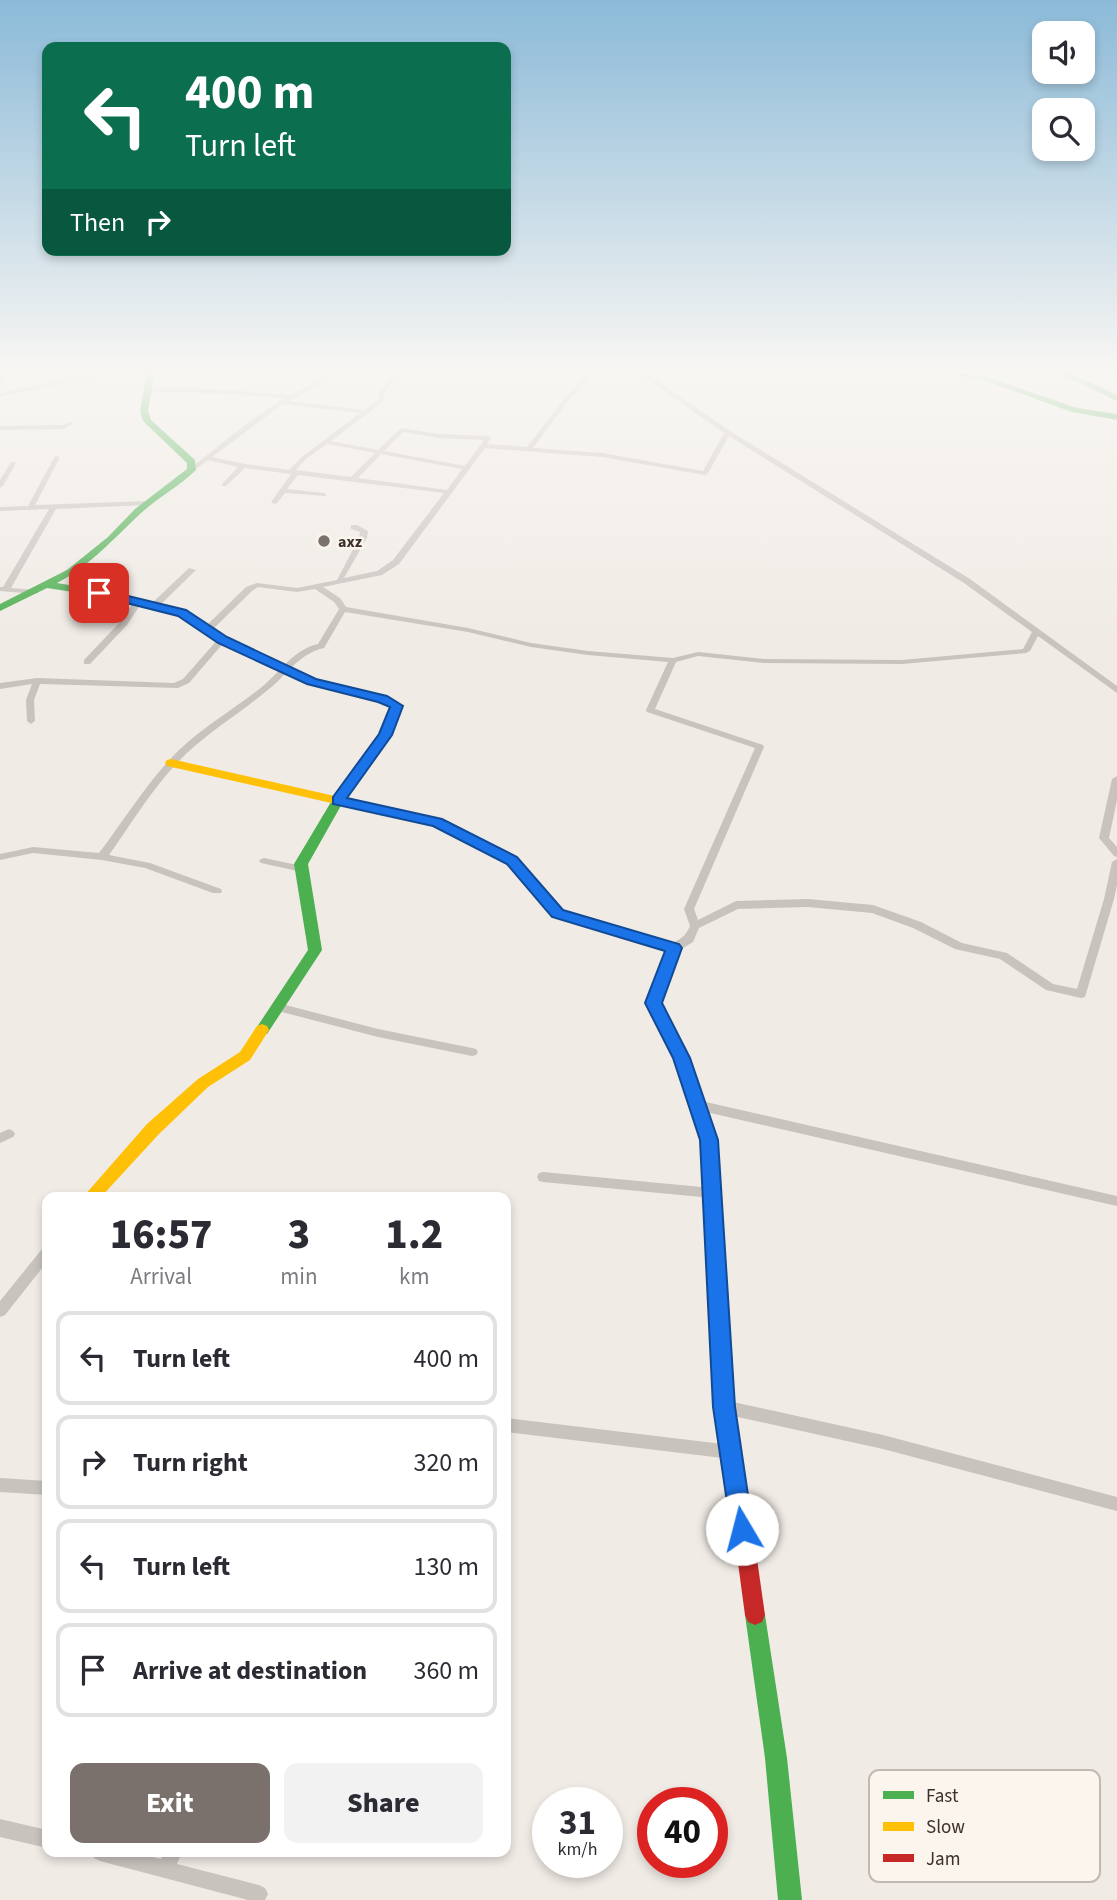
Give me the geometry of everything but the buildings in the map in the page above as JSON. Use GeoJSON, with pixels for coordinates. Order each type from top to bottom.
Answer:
{"type":"FeatureCollection","features":[{"type":"Feature","properties":{"kind":"street"},"geometry":{"type":"LineString","coordinates":[[31,506],[55,461]]}},
{"type":"Feature","properties":{"kind":"street"},"geometry":{"type":"LineString","coordinates":[[191,461],[191,470]]}},
{"type":"Feature","properties":{"kind":"street"},"geometry":{"type":"LineString","coordinates":[[0,607],[71,572],[111,539],[148,503],[203,461]]}},
{"type":"Feature","properties":{"kind":"street"},"geometry":{"type":"LineString","coordinates":[[218,461],[449,492]]}},
{"type":"Feature","properties":{"kind":"street"},"geometry":{"type":"LineString","coordinates":[[275,502],[285,491],[293,472],[305,461]]}},
{"type":"Feature","properties":{"kind":"street"},"geometry":{"type":"LineString","coordinates":[[354,478],[371,461]]}},
{"type":"Feature","properties":{"kind":"street"},"geometry":{"type":"LineString","coordinates":[[423,461],[467,468]]}},
{"type":"Feature","properties":{"kind":"street"},"geometry":{"type":"LineString","coordinates":[[208,629],[249,589],[257,586],[297,590],[379,573],[396,562],[472,461]]}},
{"type":"Feature","properties":{"kind":"street"},"geometry":{"type":"LineString","coordinates":[[638,461],[705,473],[712,461]]}},
{"type":"Feature","properties":{"kind":"street"},"geometry":{"type":"LineString","coordinates":[[774,461],[967,581],[1117,690]]}},
{"type":"Feature","properties":{"kind":"street"},"geometry":{"type":"LineString","coordinates":[[0,486],[13,463]]}},
{"type":"Feature","properties":{"kind":"street"},"geometry":{"type":"LineString","coordinates":[[224,485],[243,466]]}},
{"type":"Feature","properties":{"kind":"street"},"geometry":{"type":"LineString","coordinates":[[285,491],[324,495]]}},
{"type":"Feature","properties":{"kind":"street"},"geometry":{"type":"LineString","coordinates":[[0,509],[148,503]]}},
{"type":"Feature","properties":{"kind":"street"},"geometry":{"type":"LineString","coordinates":[[3,589],[54,506]]}},
{"type":"Feature","properties":{"kind":"street"},"geometry":{"type":"LineString","coordinates":[[340,579],[363,538],[364,531],[354,527]]}},
{"type":"Feature","properties":{"kind":"street"},"geometry":{"type":"LineString","coordinates":[[154,606],[192,570]]}},
{"type":"Feature","properties":{"kind":"street"},"geometry":{"type":"LineString","coordinates":[[315,585],[337,600],[343,609],[468,630],[531,645],[673,660],[698,654],[764,661],[902,662],[1026,651],[1036,631]]}},
{"type":"Feature","properties":{"kind":"street"},"geometry":{"type":"LineString","coordinates":[[3,589],[41,588],[138,602],[182,613],[222,640],[311,681],[382,699],[397,706],[385,735],[338,800],[302,864],[315,950],[245,1056],[203,1083],[153,1129],[96,1192]]}},
{"type":"Feature","properties":{"kind":"street"},"geometry":{"type":"LineString","coordinates":[[87,662],[124,623],[138,602]]}},
{"type":"Feature","properties":{"kind":"street"},"geometry":{"type":"LineString","coordinates":[[102,858],[171,763],[206,731],[270,685],[296,655],[308,648],[321,646],[343,609]]}},
{"type":"Feature","properties":{"kind":"street"},"geometry":{"type":"LineString","coordinates":[[0,685],[37,681],[180,685],[222,640]]}},
{"type":"Feature","properties":{"kind":"street"},"geometry":{"type":"LineString","coordinates":[[673,660],[650,710],[760,747],[690,909],[695,926]]}},
{"type":"Feature","properties":{"kind":"street"},"geometry":{"type":"LineString","coordinates":[[32,721],[30,701],[37,681]]}},
{"type":"Feature","properties":{"kind":"street"},"geometry":{"type":"LineString","coordinates":[[171,763],[437,823],[512,860],[558,914],[674,948]]}},
{"type":"Feature","properties":{"kind":"street"},"geometry":{"type":"LineString","coordinates":[[1117,779],[1104,838],[1117,854]]}},
{"type":"Feature","properties":{"kind":"street"},"geometry":{"type":"LineString","coordinates":[[0,857],[33,850],[102,858],[146,865],[216,891]]}},
{"type":"Feature","properties":{"kind":"street"},"geometry":{"type":"LineString","coordinates":[[264,861],[302,869]]}},
{"type":"Feature","properties":{"kind":"street"},"geometry":{"type":"LineString","coordinates":[[790,1900],[776,1758],[724,1407],[709,1140],[682,1058],[653,1003],[674,948],[689,939],[695,926],[736,905],[808,903],[873,909],[917,925],[958,946],[1003,956],[1049,987],[1081,994],[1117,862]]}},
{"type":"Feature","properties":{"kind":"street"},"geometry":{"type":"LineString","coordinates":[[278,1007],[378,1033],[472,1052]]}},
{"type":"Feature","properties":{"kind":"street"},"geometry":{"type":"LineString","coordinates":[[697,1105],[1117,1201]]}},
{"type":"Feature","properties":{"kind":"street"},"geometry":{"type":"LineString","coordinates":[[543,1177],[712,1193]]}},
{"type":"Feature","properties":{"kind":"street"},"geometry":{"type":"LineString","coordinates":[[0,1311],[42,1258]]}},
{"type":"Feature","properties":{"kind":"street"},"geometry":{"type":"LineString","coordinates":[[724,1407],[883,1442],[1117,1504]]}},
{"type":"Feature","properties":{"kind":"street"},"geometry":{"type":"LineString","coordinates":[[511,1426],[731,1452]]}},
{"type":"Feature","properties":{"kind":"street"},"geometry":{"type":"LineString","coordinates":[[0,1485],[42,1488]]}},
{"type":"Feature","properties":{"kind":"street"},"geometry":{"type":"LineString","coordinates":[[0,1828],[42,1838]]}},
{"type":"Feature","properties":{"kind":"street"},"geometry":{"type":"LineString","coordinates":[[150,1857],[170,1859],[259,1894]]}},
{"type":"Feature","properties":{"kind":"traffic: fast"},"geometry":{"type":"LineString","coordinates":[[0,608],[71,572],[111,539],[138,511],[191,470],[191,461]]}},
{"type":"Feature","properties":{"kind":"traffic: fast"},"geometry":{"type":"LineString","coordinates":[[48,585],[99,593],[182,613],[222,640],[311,682],[382,699],[397,706],[385,735],[338,800],[301,864],[315,950],[262,1030]]}},
{"type":"Feature","properties":{"kind":"traffic: fast"},"geometry":{"type":"LineString","coordinates":[[668,964],[653,1003],[682,1058],[709,1140],[723,1384]]}},
{"type":"Feature","properties":{"kind":"traffic: fast"},"geometry":{"type":"LineString","coordinates":[[755,1615],[776,1758],[790,1900]]}},
{"type":"Feature","properties":{"kind":"traffic: slow"},"geometry":{"type":"LineString","coordinates":[[171,763],[437,823],[503,856]]}},
{"type":"Feature","properties":{"kind":"traffic: slow"},"geometry":{"type":"LineString","coordinates":[[96,1192],[153,1129],[203,1083],[245,1056],[262,1030]]}},
{"type":"Feature","properties":{"kind":"traffic: jam"},"geometry":{"type":"LineString","coordinates":[[503,856],[512,860],[558,913],[674,948],[668,964]]}},
{"type":"Feature","properties":{"kind":"traffic: jam"},"geometry":{"type":"LineString","coordinates":[[723,1384],[755,1615]]}},
{"type":"Feature","properties":{"kind":"place","name":"axz"},"geometry":{"type":"Point","coordinates":[324,541]}},
{"type":"Feature","properties":{"kind":"route"},"geometry":{"type":"LineString","coordinates":[[99,593],[182,613],[222,640],[311,681],[382,699],[397,706],[385,735],[338,800],[437,823],[512,860],[558,914],[674,948],[653,1003],[682,1058],[709,1140],[724,1407],[742,1529]]}}]}
